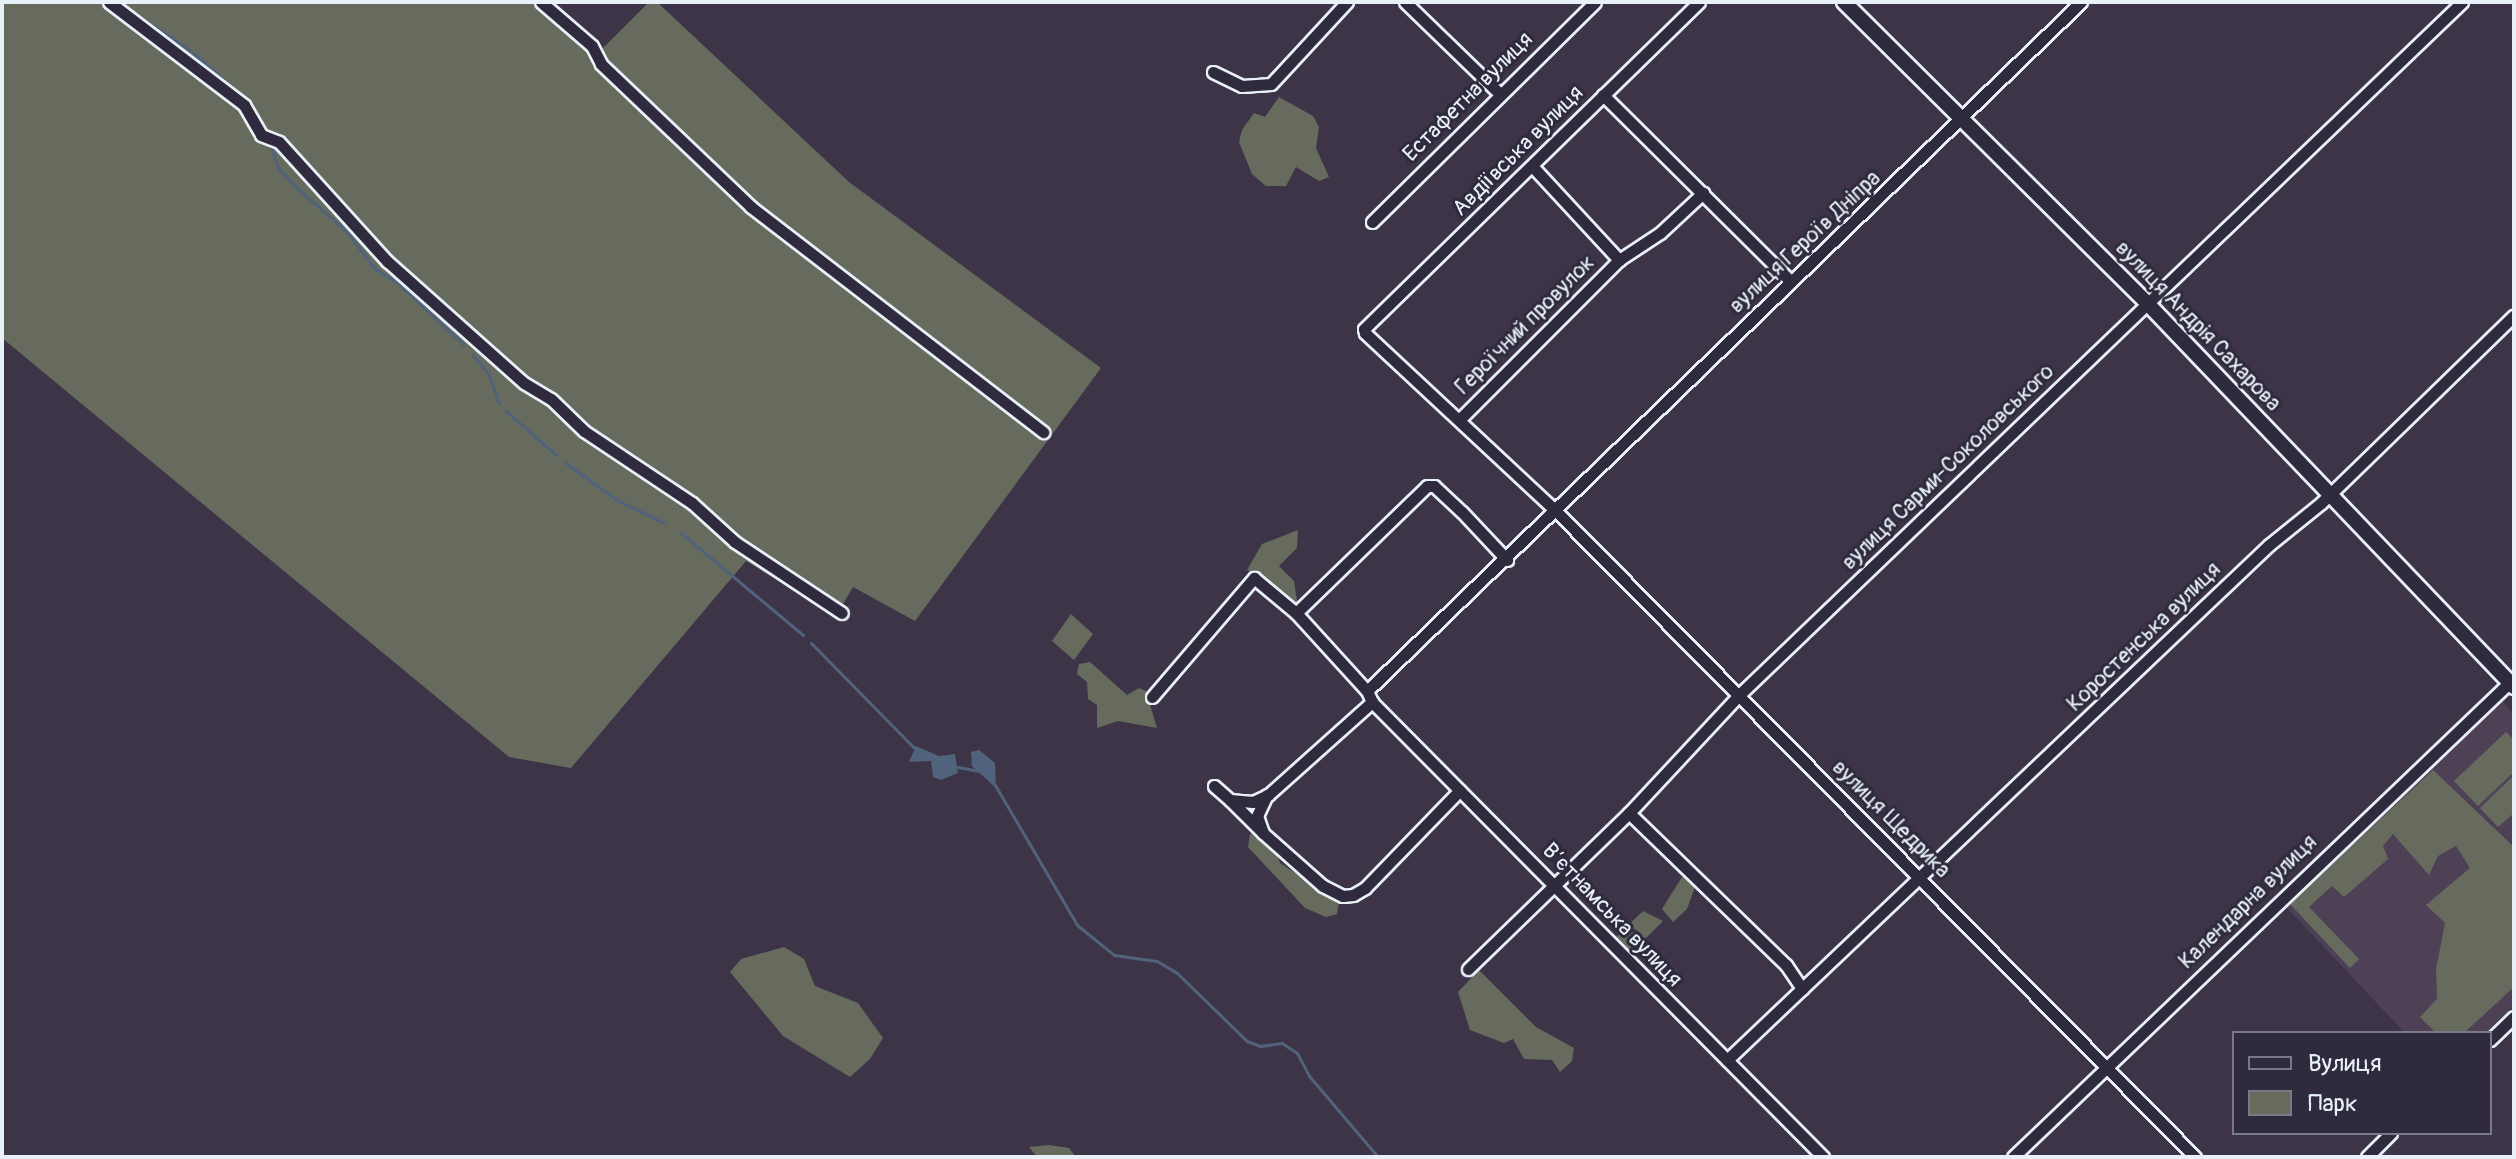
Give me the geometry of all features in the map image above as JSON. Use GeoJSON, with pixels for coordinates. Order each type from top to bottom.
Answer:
{"type":"FeatureCollection","features":[{"type":"Feature","properties":{"kind":"main road","name":"вулиця Андрія Сахарова"},"geometry":{"type":"LineString","coordinates":[[1844,2],[2147,303],[2513,683]]}},
{"type":"Feature","properties":{"kind":"street"},"geometry":{"type":"LineString","coordinates":[[109,2],[244,105],[267,137],[387,261],[513,374],[551,399],[584,431],[692,503],[735,542],[842,613]]}},
{"type":"Feature","properties":{"kind":"street"},"geometry":{"type":"LineString","coordinates":[[541,2],[592,46],[601,64],[751,207],[1043,432]]}},
{"type":"Feature","properties":{"kind":"street"},"geometry":{"type":"LineString","coordinates":[[1213,72],[1242,86],[1271,84],[1347,2]]}},
{"type":"Feature","properties":{"kind":"street"},"geometry":{"type":"LineString","coordinates":[[1405,2],[1498,92]]}},
{"type":"Feature","properties":{"kind":"street","name":"Естафетна вулиця"},"geometry":{"type":"LineString","coordinates":[[1372,222],[1498,92],[1595,2]]}},
{"type":"Feature","properties":{"kind":"street","name":"Авдіївська вулиця"},"geometry":{"type":"LineString","coordinates":[[1460,419],[1364,329],[1699,2]]}},
{"type":"Feature","properties":{"kind":"street","name":"вулиця Героїв Дніпра"},"geometry":{"type":"LineString","coordinates":[[1268,795],[2081,2]]}},
{"type":"Feature","properties":{"kind":"street","name":"вулиця Сарми-Соколовського"},"geometry":{"type":"LineString","coordinates":[[1468,969],[1629,813],[1740,694],[2462,2]]}},
{"type":"Feature","properties":{"kind":"street"},"geometry":{"type":"LineString","coordinates":[[1603,95],[1791,282]]}},
{"type":"Feature","properties":{"kind":"street"},"geometry":{"type":"LineString","coordinates":[[1533,167],[1619,260]]}},
{"type":"Feature","properties":{"kind":"street","name":"Героїчний провулок"},"geometry":{"type":"LineString","coordinates":[[1460,419],[1619,260],[1660,233],[1703,193]]}},
{"type":"Feature","properties":{"kind":"street","name":"Коростенська вулиця"},"geometry":{"type":"LineString","coordinates":[[1727,1060],[2269,545],[2330,494],[2514,315]]}},
{"type":"Feature","properties":{"kind":"street"},"geometry":{"type":"LineString","coordinates":[[1460,419],[1556,511]]}},
{"type":"Feature","properties":{"kind":"street"},"geometry":{"type":"LineString","coordinates":[[1296,613],[1427,486],[1434,486],[1507,560]]}},
{"type":"Feature","properties":{"kind":"street","name":"вулиця Щедрика"},"geometry":{"type":"LineString","coordinates":[[1556,511],[2108,1065],[2195,1157]]}},
{"type":"Feature","properties":{"kind":"street","name":"Вʼєтнамська вулиця"},"geometry":{"type":"LineString","coordinates":[[1152,697],[1254,578],[1296,613],[1369,697],[1823,1157]]}},
{"type":"Feature","properties":{"kind":"street","name":"Календарна вулиця"},"geometry":{"type":"LineString","coordinates":[[2013,1157],[2513,683]]}},
{"type":"Feature","properties":{"kind":"street"},"geometry":{"type":"LineString","coordinates":[[1214,786],[1334,894],[1353,895],[1365,888],[1460,790]]}},
{"type":"Feature","properties":{"kind":"street"},"geometry":{"type":"LineString","coordinates":[[1263,833],[1257,816],[1268,795]]}},
{"type":"Feature","properties":{"kind":"street"},"geometry":{"type":"LineString","coordinates":[[1230,800],[1253,802],[1268,795]]}},
{"type":"Feature","properties":{"kind":"street"},"geometry":{"type":"LineString","coordinates":[[1629,813],[1786,965],[1802,989]]}},
{"type":"Feature","properties":{"kind":"street"},"geometry":{"type":"LineString","coordinates":[[2492,1038],[2514,1017]]}},
{"type":"Feature","properties":{"kind":"street"},"geometry":{"type":"LineString","coordinates":[[2367,1157],[2389,1135]]}},
{"type":"Feature","properties":{"kind":"shaded area"},"geometry":{"type":"Polygon","coordinates":[[[2501,700],[2514,714],[2514,1006],[2488,1031],[2403,1031],[2286,907],[2501,700]]]}},
{"type":"Feature","properties":{"kind":"green space"},"geometry":{"type":"Polygon","coordinates":[[[2,2],[545,2],[603,48],[649,2],[657,2],[849,182],[1101,368],[915,621],[853,587],[836,616],[746,561],[571,768],[509,757],[2,338],[2,2]]]}},
{"type":"Feature","properties":{"kind":"green space"},"geometry":{"type":"Polygon","coordinates":[[[1279,97],[1313,116],[1319,127],[1316,148],[1329,177],[1319,181],[1296,167],[1286,186],[1266,186],[1252,174],[1239,142],[1242,130],[1254,113],[1265,117],[1279,97]]]}},
{"type":"Feature","properties":{"kind":"green space"},"geometry":{"type":"Polygon","coordinates":[[[1298,530],[1297,548],[1279,566],[1294,581],[1298,607],[1265,577],[1247,570],[1262,544],[1298,530]]]}},
{"type":"Feature","properties":{"kind":"green space"},"geometry":{"type":"Polygon","coordinates":[[[1071,614],[1093,634],[1074,660],[1052,641],[1071,614]]]}},
{"type":"Feature","properties":{"kind":"green space"},"geometry":{"type":"Polygon","coordinates":[[[1090,662],[1127,695],[1139,688],[1146,691],[1157,728],[1118,721],[1097,728],[1097,705],[1088,699],[1087,682],[1077,674],[1079,664],[1090,662]]]}},
{"type":"Feature","properties":{"kind":"green space"},"geometry":{"type":"Polygon","coordinates":[[[2506,732],[2514,740],[2514,772],[2478,806],[2454,781],[2506,732]]]}},
{"type":"Feature","properties":{"kind":"green space"},"geometry":{"type":"Polygon","coordinates":[[[2433,770],[2514,847],[2514,987],[2466,1031],[2434,1031],[2420,1017],[2437,999],[2436,969],[2445,923],[2426,905],[2470,868],[2456,846],[2438,856],[2429,875],[2393,834],[2383,846],[2388,859],[2344,897],[2332,886],[2309,907],[2359,959],[2350,968],[2290,904],[2433,770]]]}},
{"type":"Feature","properties":{"kind":"green space"},"geometry":{"type":"Polygon","coordinates":[[[2514,775],[2514,813],[2498,827],[2480,808],[2514,775]]]}},
{"type":"Feature","properties":{"kind":"green space"},"geometry":{"type":"Polygon","coordinates":[[[1256,833],[1274,847],[1280,863],[1339,901],[1337,914],[1326,917],[1305,908],[1248,847],[1250,834],[1256,833]]]}},
{"type":"Feature","properties":{"kind":"green space"},"geometry":{"type":"Polygon","coordinates":[[[1682,877],[1691,878],[1695,887],[1687,909],[1673,922],[1662,909],[1682,877]]]}},
{"type":"Feature","properties":{"kind":"green space"},"geometry":{"type":"Polygon","coordinates":[[[1643,911],[1663,921],[1638,946],[1635,959],[1613,940],[1643,911]]]}},
{"type":"Feature","properties":{"kind":"green space"},"geometry":{"type":"Polygon","coordinates":[[[784,947],[804,959],[815,986],[858,1003],[883,1038],[870,1059],[850,1077],[783,1036],[730,972],[741,959],[784,947]]]}},
{"type":"Feature","properties":{"kind":"green space"},"geometry":{"type":"Polygon","coordinates":[[[1479,970],[1536,1027],[1574,1048],[1572,1061],[1560,1072],[1552,1060],[1524,1059],[1513,1039],[1504,1043],[1470,1030],[1458,992],[1479,970]]]}},
{"type":"Feature","properties":{"kind":"green space"},"geometry":{"type":"Polygon","coordinates":[[[1049,1145],[1069,1148],[1076,1157],[1037,1157],[1029,1147],[1049,1145]]]}},
{"type":"Feature","properties":{"kind":"water"},"geometry":{"type":"Polygon","coordinates":[[[916,746],[939,756],[955,754],[958,773],[941,780],[933,777],[931,761],[909,762],[916,746]]]}},
{"type":"Feature","properties":{"kind":"water"},"geometry":{"type":"Polygon","coordinates":[[[979,750],[995,763],[996,788],[972,766],[971,752],[979,750]]]}},
{"type":"Feature","properties":{"kind":"waterway"},"geometry":{"type":"LineString","coordinates":[[118,2],[190,50]]}},
{"type":"Feature","properties":{"kind":"waterway"},"geometry":{"type":"LineString","coordinates":[[193,53],[244,98]]}},
{"type":"Feature","properties":{"kind":"waterway"},"geometry":{"type":"LineString","coordinates":[[249,104],[266,131]]}},
{"type":"Feature","properties":{"kind":"waterway"},"geometry":{"type":"LineString","coordinates":[[269,142],[279,169],[297,188],[347,232],[375,269],[399,284],[464,345]]}},
{"type":"Feature","properties":{"kind":"waterway"},"geometry":{"type":"LineString","coordinates":[[472,354],[488,373],[499,404]]}},
{"type":"Feature","properties":{"kind":"waterway"},"geometry":{"type":"LineString","coordinates":[[506,411],[556,455]]}},
{"type":"Feature","properties":{"kind":"waterway"},"geometry":{"type":"LineString","coordinates":[[566,463],[617,500],[664,523]]}},
{"type":"Feature","properties":{"kind":"waterway"},"geometry":{"type":"LineString","coordinates":[[681,533],[803,635]]}},
{"type":"Feature","properties":{"kind":"waterway"},"geometry":{"type":"LineString","coordinates":[[811,643],[915,749]]}},
{"type":"Feature","properties":{"kind":"waterway"},"geometry":{"type":"LineString","coordinates":[[958,767],[978,771]]}},
{"type":"Feature","properties":{"kind":"waterway"},"geometry":{"type":"LineString","coordinates":[[995,785],[1077,925],[1114,955],[1157,961],[1177,973],[1247,1041],[1260,1046],[1282,1043],[1297,1053],[1310,1077],[1378,1157]]}}]}
